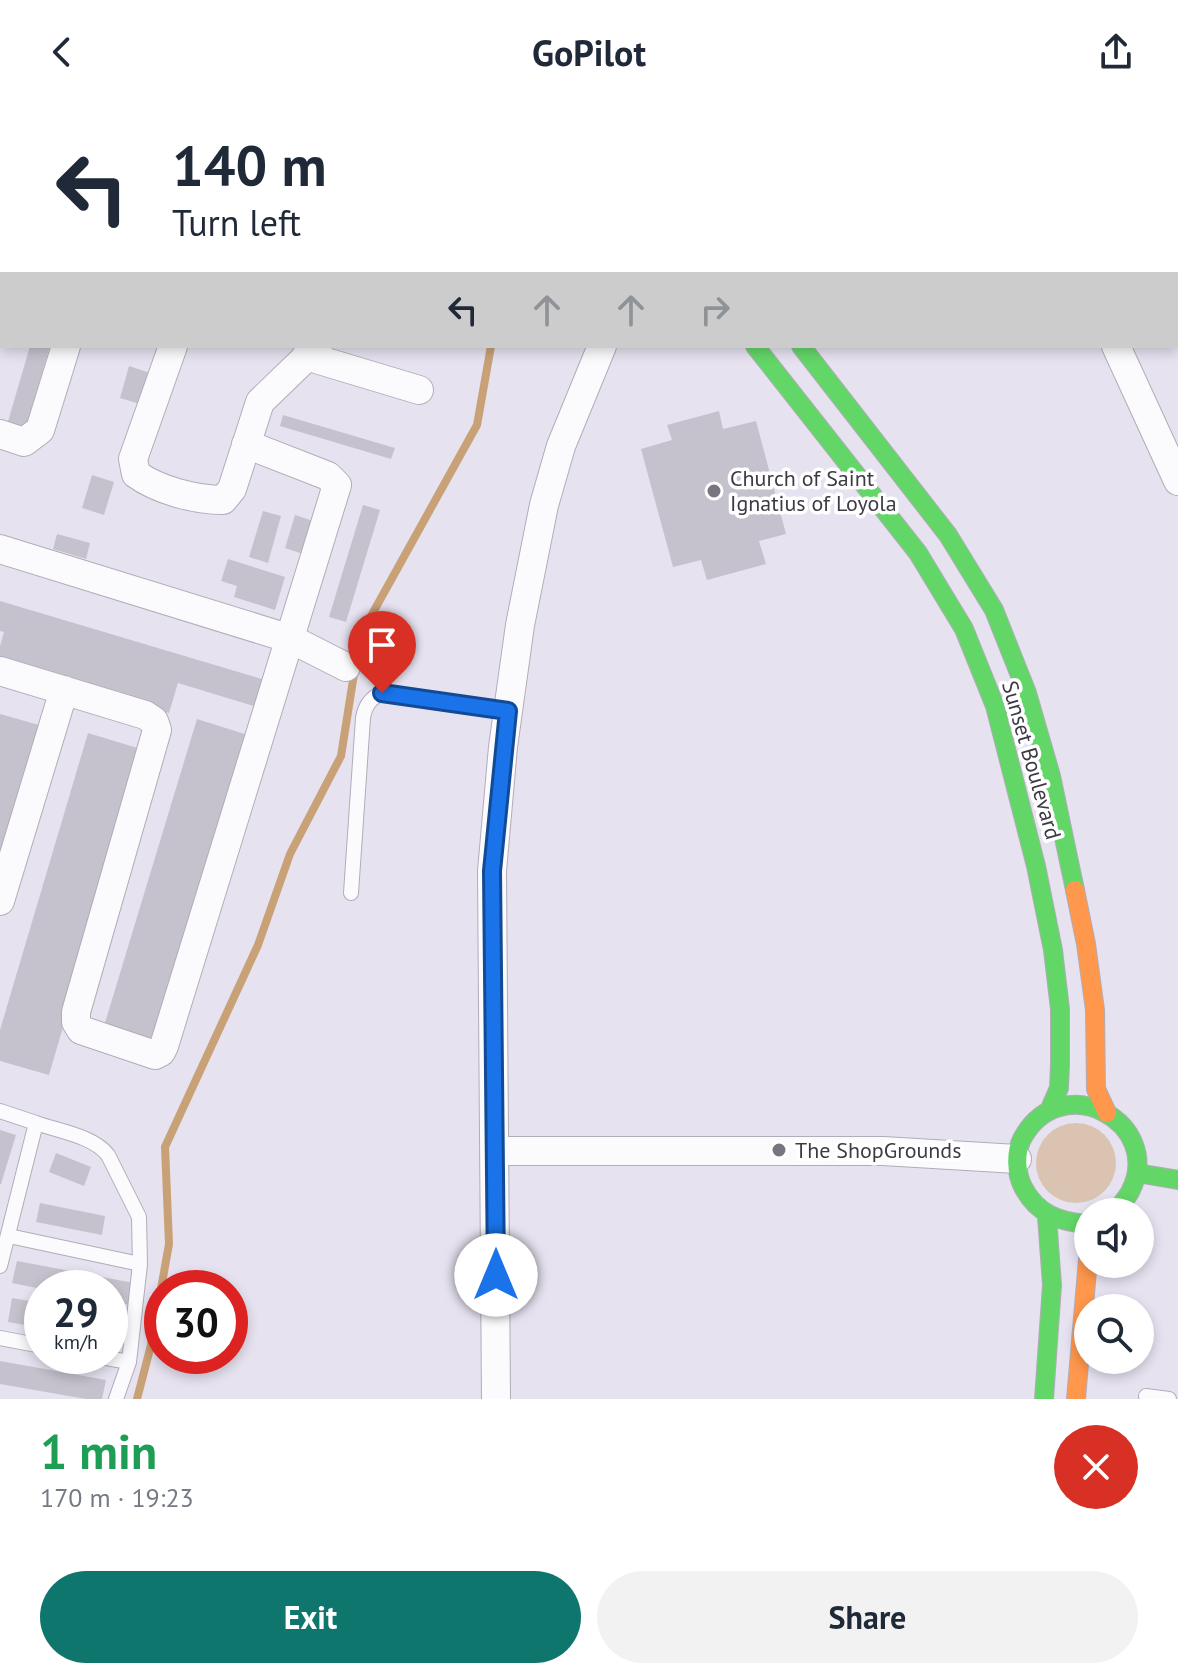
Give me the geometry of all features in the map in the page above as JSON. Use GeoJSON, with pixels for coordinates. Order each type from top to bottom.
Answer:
{"type":"FeatureCollection","features":[{"type":"Feature","properties":{"kind":"main road","name":"Sunset Boulevard"},"geometry":{"type":"LineString","coordinates":[[757,348],[918,553],[964,629],[995,706],[1036,866],[1053,950],[1060,1009],[1060,1064],[1059,1088],[1049,1111]]}},
{"type":"Feature","properties":{"kind":"main road","name":"Sunset Boulevard"},"geometry":{"type":"LineString","coordinates":[[803,348],[948,535],[994,610],[1011,652],[1027,693],[1051,776],[1069,860],[1086,944],[1095,1010],[1096,1089],[1107,1113]]}},
{"type":"Feature","properties":{"kind":"main road"},"geometry":{"type":"LineString","coordinates":[[1074,1225],[1047,1217],[1036,1209],[1021,1186],[1017,1159],[1027,1131],[1049,1111],[1078,1105],[1093,1107],[1107,1113],[1128,1132],[1134,1145],[1137,1173],[1133,1189],[1126,1198]]}},
{"type":"Feature","properties":{"kind":"main road"},"geometry":{"type":"LineString","coordinates":[[1137,1173],[1178,1180]]}},
{"type":"Feature","properties":{"kind":"main road"},"geometry":{"type":"LineString","coordinates":[[1044,1399],[1053,1272],[1053,1247],[1047,1217]]}},
{"type":"Feature","properties":{"kind":"main road"},"geometry":{"type":"LineString","coordinates":[[1076,1399],[1086,1278]]}},
{"type":"Feature","properties":{"kind":"street"},"geometry":{"type":"LineString","coordinates":[[0,434],[24,442],[40,430],[65,348]]}},
{"type":"Feature","properties":{"kind":"street"},"geometry":{"type":"LineString","coordinates":[[172,348],[133,459],[136,474],[148,483],[208,500],[223,500],[232,489],[260,402],[312,351],[419,390]]}},
{"type":"Feature","properties":{"kind":"street"},"geometry":{"type":"LineString","coordinates":[[496,1399],[492,871],[508,711],[520,625],[544,505],[561,446],[601,348]]}},
{"type":"Feature","properties":{"kind":"street"},"geometry":{"type":"LineString","coordinates":[[1117,348],[1178,481]]}},
{"type":"Feature","properties":{"kind":"street"},"geometry":{"type":"LineString","coordinates":[[0,671],[145,715],[154,721],[157,730],[76,1012],[76,1022],[81,1030],[155,1055],[164,1046],[337,485],[328,476],[246,444]]}},
{"type":"Feature","properties":{"kind":"street"},"geometry":{"type":"LineString","coordinates":[[0,549],[291,639],[346,667]]}},
{"type":"Feature","properties":{"kind":"street"},"geometry":{"type":"LineString","coordinates":[[0,901],[64,690]]}},
{"type":"Feature","properties":{"kind":"street"},"geometry":{"type":"LineString","coordinates":[[496,1151],[883,1151],[1017,1159]]}},
{"type":"Feature","properties":{"kind":"lane"},"geometry":{"type":"LineString","coordinates":[[351,893],[363,718],[374,696],[382,693],[508,711]]}},
{"type":"Feature","properties":{"kind":"lane"},"geometry":{"type":"LineString","coordinates":[[0,1111],[101,1146],[139,1217],[140,1264],[129,1362],[116,1399]]}},
{"type":"Feature","properties":{"kind":"lane"},"geometry":{"type":"LineString","coordinates":[[0,1266],[36,1123]]}},
{"type":"Feature","properties":{"kind":"lane"},"geometry":{"type":"LineString","coordinates":[[9,1236],[140,1264]]}},
{"type":"Feature","properties":{"kind":"lane"},"geometry":{"type":"LineString","coordinates":[[0,1338],[24,1343]]}},
{"type":"Feature","properties":{"kind":"lane"},"geometry":{"type":"LineString","coordinates":[[1146,1396],[1169,1399]]}},
{"type":"Feature","properties":{"kind":"shaded area"},"geometry":{"type":"Polygon","coordinates":[[[1068,1124],[1084,1124],[1098,1130],[1109,1141],[1115,1155],[1113,1178],[1104,1191],[1094,1198],[1074,1198],[1074,1203],[1061,1200],[1048,1191],[1037,1171],[1037,1155],[1043,1141],[1054,1130],[1068,1124]]]}},
{"type":"Feature","properties":{"kind":"building"},"geometry":{"type":"Polygon","coordinates":[[[29,348],[49,348],[25,430],[7,425],[29,348]]]}},
{"type":"Feature","properties":{"kind":"building"},"geometry":{"type":"Polygon","coordinates":[[[129,366],[150,373],[140,404],[120,398],[129,366]]]}},
{"type":"Feature","properties":{"kind":"building","name":"Church of Saint Ignatius of Loyola"},"geometry":{"type":"Polygon","coordinates":[[[719,411],[723,429],[756,421],[786,534],[759,541],[766,564],[707,580],[701,560],[673,567],[641,449],[672,440],[667,425],[719,411]]]}},
{"type":"Feature","properties":{"kind":"building"},"geometry":{"type":"Polygon","coordinates":[[[283,415],[395,448],[391,459],[280,426],[283,415]]]}},
{"type":"Feature","properties":{"kind":"building"},"geometry":{"type":"Polygon","coordinates":[[[92,475],[114,482],[104,515],[82,508],[92,475]]]}},
{"type":"Feature","properties":{"kind":"building"},"geometry":{"type":"Polygon","coordinates":[[[363,505],[380,510],[346,622],[329,617],[363,505]]]}},
{"type":"Feature","properties":{"kind":"building"},"geometry":{"type":"Polygon","coordinates":[[[263,511],[281,516],[268,563],[249,557],[263,511]]]}},
{"type":"Feature","properties":{"kind":"building"},"geometry":{"type":"Polygon","coordinates":[[[295,515],[313,521],[303,554],[285,548],[295,515]]]}},
{"type":"Feature","properties":{"kind":"building"},"geometry":{"type":"Polygon","coordinates":[[[57,534],[90,543],[86,559],[53,549],[57,534]]]}},
{"type":"Feature","properties":{"kind":"building"},"geometry":{"type":"Polygon","coordinates":[[[228,559],[285,577],[275,610],[234,597],[237,586],[221,581],[228,559]]]}},
{"type":"Feature","properties":{"kind":"building"},"geometry":{"type":"Polygon","coordinates":[[[0,601],[265,680],[257,707],[178,683],[169,713],[0,663],[4,632],[0,631],[0,601]]]}},
{"type":"Feature","properties":{"kind":"building"},"geometry":{"type":"Polygon","coordinates":[[[0,714],[39,725],[0,859],[0,714]]]}},
{"type":"Feature","properties":{"kind":"building"},"geometry":{"type":"Polygon","coordinates":[[[197,719],[251,736],[154,1052],[101,1036],[197,719]]]}},
{"type":"Feature","properties":{"kind":"building"},"geometry":{"type":"Polygon","coordinates":[[[88,733],[144,750],[49,1075],[0,1061],[0,1030],[88,733]]]}},
{"type":"Feature","properties":{"kind":"building"},"geometry":{"type":"Polygon","coordinates":[[[0,1130],[16,1135],[1,1184],[0,1184],[0,1130]]]}},
{"type":"Feature","properties":{"kind":"building"},"geometry":{"type":"Polygon","coordinates":[[[56,1153],[91,1167],[84,1186],[49,1172],[56,1153]]]}},
{"type":"Feature","properties":{"kind":"building"},"geometry":{"type":"Polygon","coordinates":[[[40,1203],[105,1216],[102,1235],[36,1222],[40,1203]]]}},
{"type":"Feature","properties":{"kind":"building"},"geometry":{"type":"Polygon","coordinates":[[[17,1261],[65,1270],[24,1270],[24,1285],[12,1283],[17,1261]]]}},
{"type":"Feature","properties":{"kind":"building"},"geometry":{"type":"Polygon","coordinates":[[[128,1282],[134,1283],[128,1305],[128,1282]]]}},
{"type":"Feature","properties":{"kind":"building"},"geometry":{"type":"Polygon","coordinates":[[[12,1298],[24,1300],[24,1325],[8,1322],[12,1298]]]}},
{"type":"Feature","properties":{"kind":"building"},"geometry":{"type":"Polygon","coordinates":[[[0,1361],[24,1365],[24,1374],[73,1374],[106,1380],[102,1399],[0,1384],[0,1361]]]}},
{"type":"Feature","properties":{"kind":"waterway"},"geometry":{"type":"LineString","coordinates":[[137,1399],[151,1345],[169,1244],[165,1147],[258,945],[290,854],[341,756],[360,636],[477,425],[491,348]]}},
{"type":"Feature","properties":{"kind":"traffic: fast"},"geometry":{"type":"LineString","coordinates":[[757,348],[918,553],[964,629],[995,706],[1036,866],[1053,950],[1060,1009],[1060,1064],[1059,1088],[1049,1111]]}},
{"type":"Feature","properties":{"kind":"traffic: fast"},"geometry":{"type":"LineString","coordinates":[[803,348],[948,535],[994,610],[1027,693],[1051,776],[1075,890]]}},
{"type":"Feature","properties":{"kind":"traffic: fast"},"geometry":{"type":"LineString","coordinates":[[1074,1222],[1058,1219],[1035,1204],[1023,1187],[1017,1163],[1022,1139],[1039,1117],[1060,1107],[1083,1105],[1104,1112],[1122,1126],[1134,1144],[1137,1167],[1126,1198]]}},
{"type":"Feature","properties":{"kind":"traffic: fast"},"geometry":{"type":"LineString","coordinates":[[1137,1173],[1178,1180]]}},
{"type":"Feature","properties":{"kind":"traffic: fast"},"geometry":{"type":"LineString","coordinates":[[1044,1399],[1052,1285],[1047,1217]]}},
{"type":"Feature","properties":{"kind":"traffic: slow"},"geometry":{"type":"LineString","coordinates":[[1075,890],[1095,1010],[1096,1089],[1107,1113]]}},
{"type":"Feature","properties":{"kind":"traffic: slow"},"geometry":{"type":"LineString","coordinates":[[1076,1399],[1086,1278]]}},
{"type":"Feature","properties":{"kind":"place","name":"Church of Saint Ignatius of Loyola"},"geometry":{"type":"Point","coordinates":[714,491]}},
{"type":"Feature","properties":{"kind":"place","name":"The ShopGrounds"},"geometry":{"type":"Point","coordinates":[779,1150]}},
{"type":"Feature","properties":{"kind":"route"},"geometry":{"type":"LineString","coordinates":[[382,693],[508,711],[492,871],[496,1275]]}}]}
